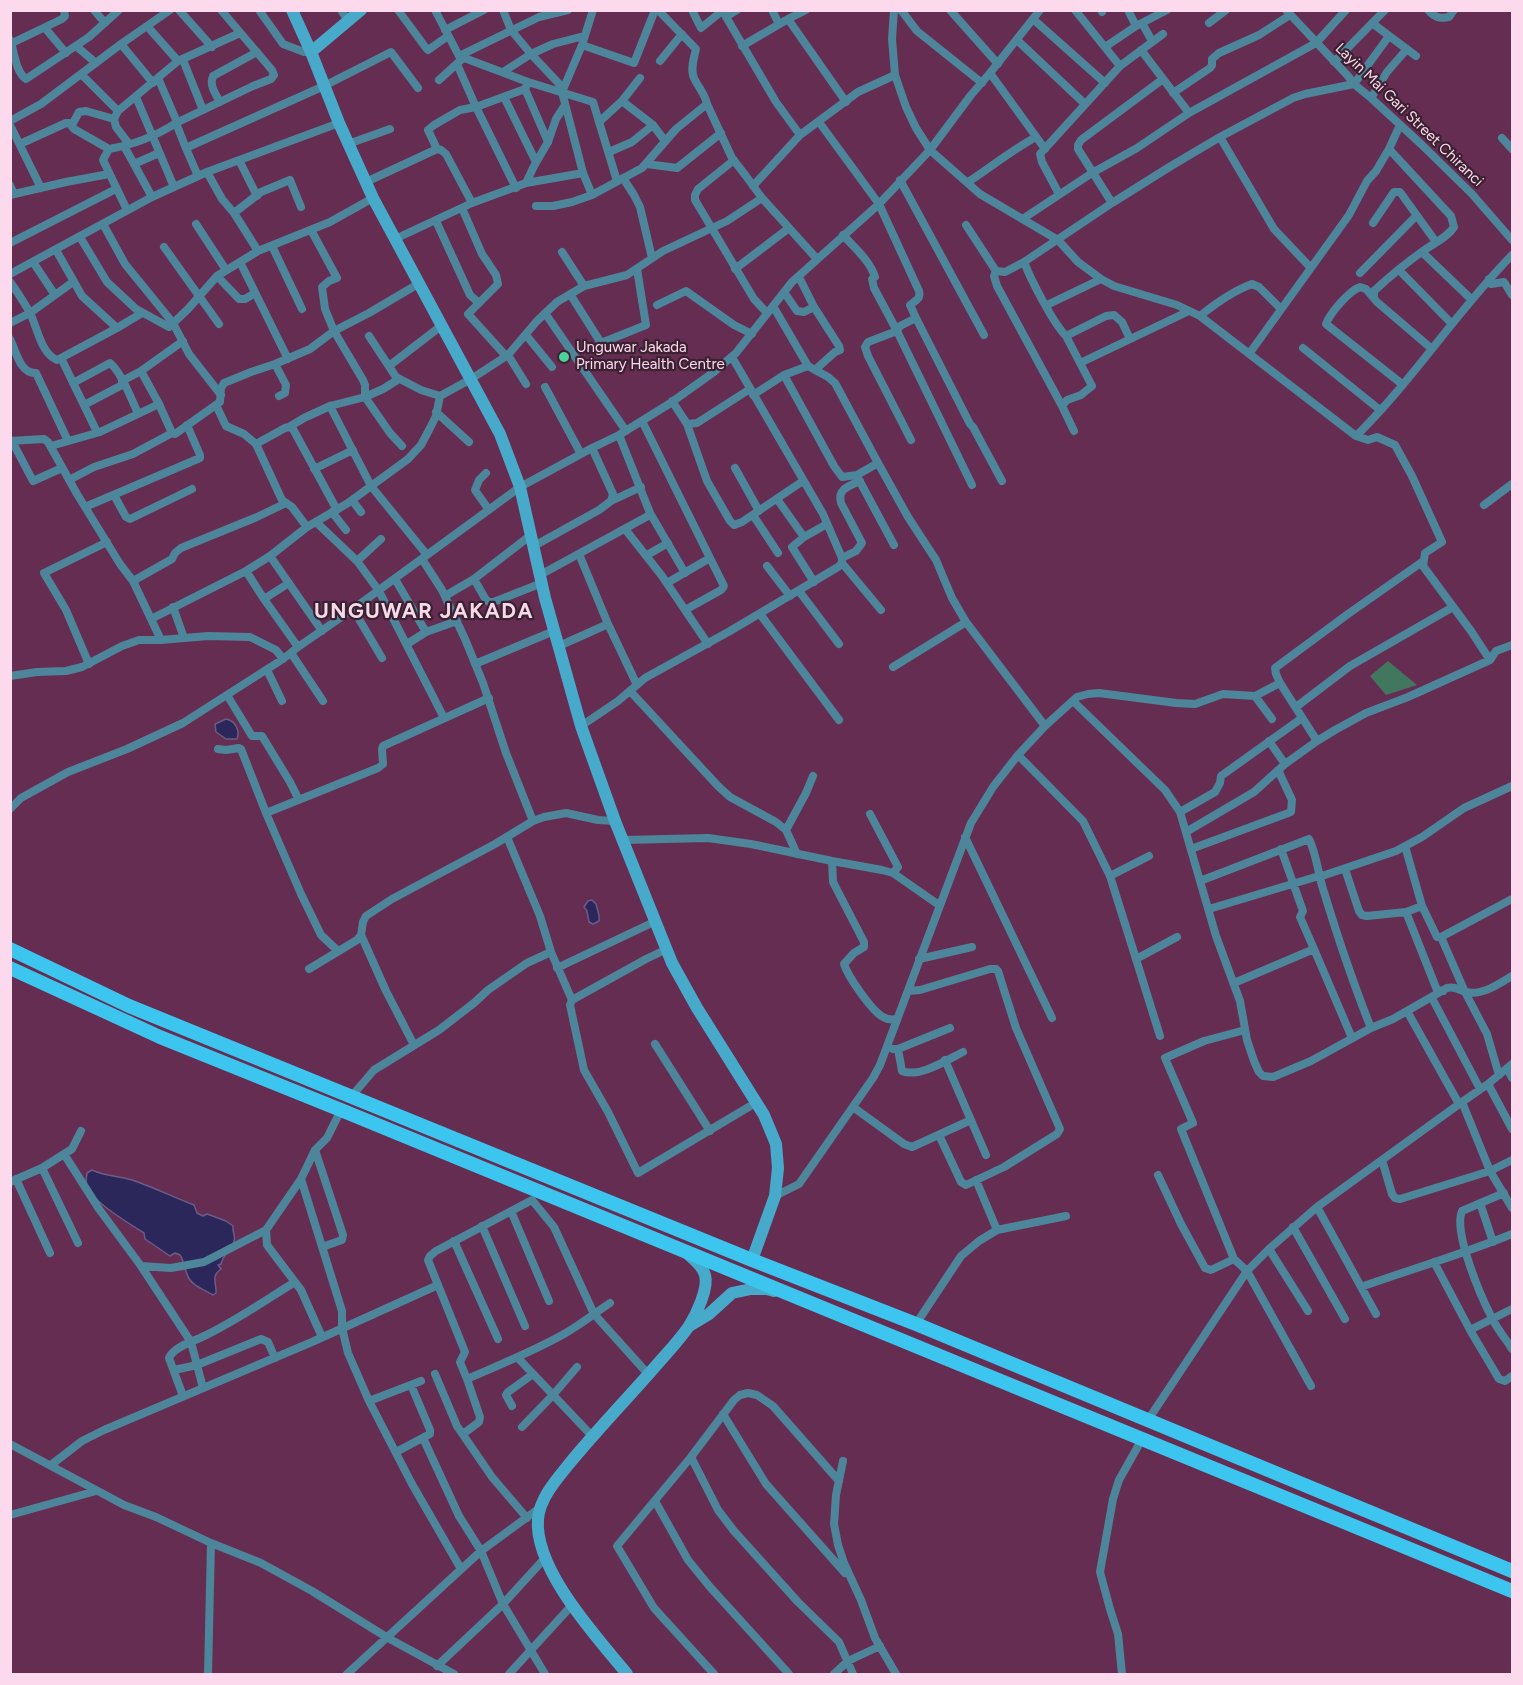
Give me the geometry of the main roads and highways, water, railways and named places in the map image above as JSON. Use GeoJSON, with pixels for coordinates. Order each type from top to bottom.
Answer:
{"type":"FeatureCollection","features":[{"type":"Feature","properties":{"kind":"main road"},"geometry":{"type":"LineString","coordinates":[[10,949],[129,1006],[752,1260],[916,1324],[1512,1571]]}},
{"type":"Feature","properties":{"kind":"main road"},"geometry":{"type":"LineString","coordinates":[[10,968],[160,1037],[1512,1591]]}},
{"type":"Feature","properties":{"kind":"place","name":"Unguwar Jakada Primary Health Centre"},"geometry":{"type":"Point","coordinates":[564,357]}},
{"type":"Feature","properties":{"kind":"district","name":"UNGUWAR JAKADA"},"geometry":{"type":"Point","coordinates":[424,612]}}]}
